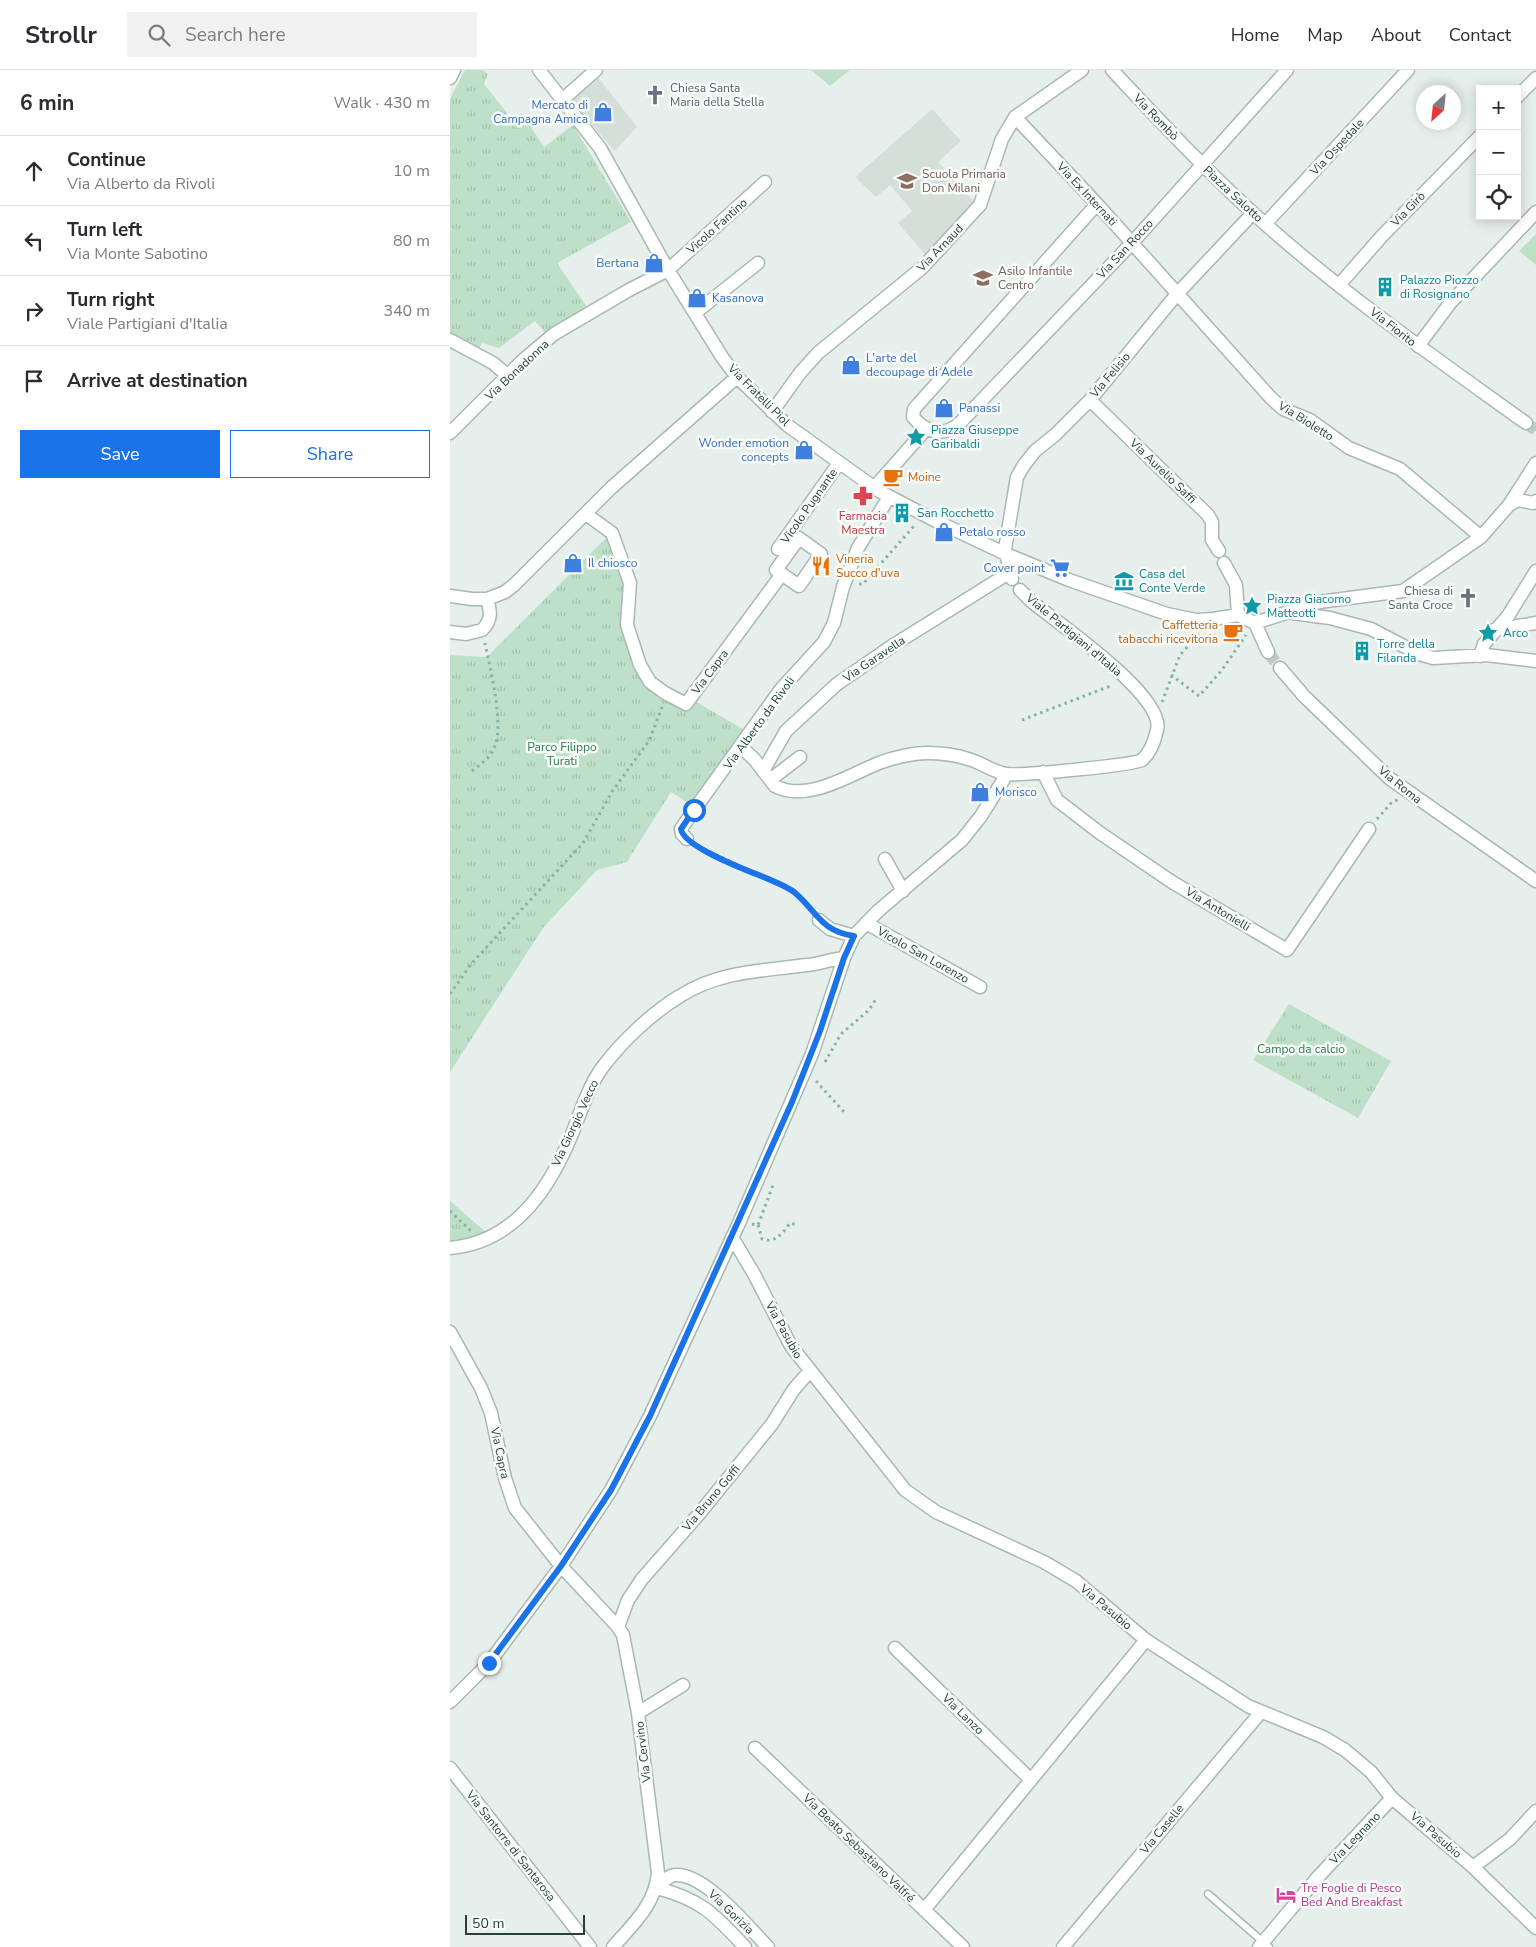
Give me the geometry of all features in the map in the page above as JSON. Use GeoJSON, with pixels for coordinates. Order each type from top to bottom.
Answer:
{"type":"FeatureCollection","features":[{"type":"Feature","properties":{"kind":"street"},"geometry":{"type":"LineString","coordinates":[[450,78],[454,70]]}},
{"type":"Feature","properties":{"kind":"street","name":"Via Fratelli Piol"},"geometry":{"type":"LineString","coordinates":[[539,70],[600,148],[668,270],[737,377],[772,412],[874,488],[1006,554],[1069,580],[1167,614],[1196,620],[1213,620],[1238,615]]}},
{"type":"Feature","properties":{"kind":"street"},"geometry":{"type":"LineString","coordinates":[[562,100],[596,70]]}},
{"type":"Feature","properties":{"kind":"street","name":"Via Arnaud"},"geometry":{"type":"LineString","coordinates":[[772,412],[800,373],[818,353],[923,267],[980,205],[1002,139],[1015,117],[1082,70]]}},
{"type":"Feature","properties":{"kind":"street","name":"Via Rombò"},"geometry":{"type":"LineString","coordinates":[[1112,70],[1201,164]]}},
{"type":"Feature","properties":{"kind":"street","name":"Via San Rocco"},"geometry":{"type":"LineString","coordinates":[[926,429],[946,432],[959,424],[1132,243],[1287,70]]}},
{"type":"Feature","properties":{"kind":"street","name":"Via Ospedale"},"geometry":{"type":"LineString","coordinates":[[1266,224],[1408,70]]}},
{"type":"Feature","properties":{"kind":"street"},"geometry":{"type":"LineString","coordinates":[[1521,93],[1536,78]]}},
{"type":"Feature","properties":{"kind":"street","name":"Via Ex Internati"},"geometry":{"type":"LineString","coordinates":[[1015,117],[1097,204],[1177,294]]}},
{"type":"Feature","properties":{"kind":"street","name":"Via Girò"},"geometry":{"type":"LineString","coordinates":[[1339,285],[1382,236],[1476,140]]}},
{"type":"Feature","properties":{"kind":"street","name":"Piazza Salotto"},"geometry":{"type":"LineString","coordinates":[[1201,164],[1266,224]]}},
{"type":"Feature","properties":{"kind":"street","name":"Vicolo Fantino"},"geometry":{"type":"LineString","coordinates":[[668,270],[765,182]]}},
{"type":"Feature","properties":{"kind":"street"},"geometry":{"type":"LineString","coordinates":[[874,488],[926,429],[916,421],[912,413],[1097,204]]}},
{"type":"Feature","properties":{"kind":"street"},"geometry":{"type":"LineString","coordinates":[[1418,346],[1451,302],[1536,212]]}},
{"type":"Feature","properties":{"kind":"street","name":"Via Felisio"},"geometry":{"type":"LineString","coordinates":[[1006,554],[1017,477],[1035,451],[1055,435],[1090,400],[1177,294],[1253,213]]}},
{"type":"Feature","properties":{"kind":"street","name":"Via Fiorito"},"geometry":{"type":"LineString","coordinates":[[1266,224],[1339,285],[1418,346],[1526,423]]}},
{"type":"Feature","properties":{"kind":"street"},"geometry":{"type":"LineString","coordinates":[[695,313],[758,264]]}},
{"type":"Feature","properties":{"kind":"street","name":"Via Bonadonna"},"geometry":{"type":"LineString","coordinates":[[450,433],[554,334],[629,290],[668,270]]}},
{"type":"Feature","properties":{"kind":"street","name":"Via Bioletto"},"geometry":{"type":"LineString","coordinates":[[1177,294],[1283,408],[1310,420],[1349,448],[1400,469],[1481,538]]}},
{"type":"Feature","properties":{"kind":"street"},"geometry":{"type":"LineString","coordinates":[[450,340],[493,363],[508,376]]}},
{"type":"Feature","properties":{"kind":"street"},"geometry":{"type":"LineString","coordinates":[[450,596],[472,600],[487,599],[505,592],[612,488],[737,377]]}},
{"type":"Feature","properties":{"kind":"street","name":"Via Aurelio Saffi"},"geometry":{"type":"LineString","coordinates":[[1090,400],[1208,515],[1212,522],[1212,540],[1236,585],[1238,615]]}},
{"type":"Feature","properties":{"kind":"street","name":"Vicolo Pugnante"},"geometry":{"type":"LineString","coordinates":[[778,549],[839,463]]}},
{"type":"Feature","properties":{"kind":"street"},"geometry":{"type":"LineString","coordinates":[[1255,623],[1319,602],[1403,591],[1481,538],[1508,506],[1536,463]]}},
{"type":"Feature","properties":{"kind":"street","name":"Via Alberto da Rivoli"},"geometry":{"type":"LineString","coordinates":[[687,839],[682,834],[681,829],[781,689],[824,642],[834,623],[843,587],[858,548],[889,497]]}},
{"type":"Feature","properties":{"kind":"street"},"geometry":{"type":"LineString","coordinates":[[1508,506],[1518,500],[1533,503],[1536,501]]}},
{"type":"Feature","properties":{"kind":"street","name":"Via Capra"},"geometry":{"type":"LineString","coordinates":[[586,514],[612,533],[630,583],[627,625],[640,665],[650,682],[664,693],[686,704],[782,574]]}},
{"type":"Feature","properties":{"kind":"street","name":"Via Garavella"},"geometry":{"type":"LineString","coordinates":[[766,775],[786,731],[837,684],[895,644],[1010,576],[1006,554]]}},
{"type":"Feature","properties":{"kind":"street"},"geometry":{"type":"LineString","coordinates":[[1480,656],[1484,644],[1494,630],[1508,616],[1536,571]]}},
{"type":"Feature","properties":{"kind":"street","name":"Viale Partigiani d'Italia"},"geometry":{"type":"LineString","coordinates":[[1007,774],[1124,765],[1143,759],[1149,751],[1158,728],[1157,715],[1145,697],[1128,680],[1020,590]]}},
{"type":"Feature","properties":{"kind":"street"},"geometry":{"type":"LineString","coordinates":[[450,632],[474,634],[482,630],[490,618],[487,599]]}},
{"type":"Feature","properties":{"kind":"street"},"geometry":{"type":"LineString","coordinates":[[1287,612],[1330,618],[1371,629],[1418,654],[1433,658],[1480,656],[1536,661]]}},
{"type":"Feature","properties":{"kind":"street"},"geometry":{"type":"LineString","coordinates":[[1238,615],[1255,623],[1268,652]]}},
{"type":"Feature","properties":{"kind":"street"},"geometry":{"type":"LineString","coordinates":[[1494,630],[1536,623]]}},
{"type":"Feature","properties":{"kind":"street","name":"Via Roma"},"geometry":{"type":"LineString","coordinates":[[1280,668],[1304,696],[1382,771],[1411,796],[1536,881]]}},
{"type":"Feature","properties":{"kind":"street"},"geometry":{"type":"LineString","coordinates":[[450,1702],[489,1663],[561,1566],[611,1490],[650,1416],[739,1223],[812,1054],[844,958],[854,936],[903,890],[962,840],[981,816],[1007,774],[968,759],[927,753],[884,761],[812,789],[780,789],[741,747]]}},
{"type":"Feature","properties":{"kind":"street"},"geometry":{"type":"LineString","coordinates":[[766,775],[800,757]]}},
{"type":"Feature","properties":{"kind":"street","name":"Via Antonielli"},"geometry":{"type":"LineString","coordinates":[[1043,772],[1057,800],[1100,833],[1172,882],[1287,950],[1368,829]]}},
{"type":"Feature","properties":{"kind":"street"},"geometry":{"type":"LineString","coordinates":[[886,859],[903,890]]}},
{"type":"Feature","properties":{"kind":"street"},"geometry":{"type":"LineString","coordinates":[[819,920],[830,929],[854,936]]}},
{"type":"Feature","properties":{"kind":"street","name":"Vicolo San Lorenzo"},"geometry":{"type":"LineString","coordinates":[[866,923],[980,987]]}},
{"type":"Feature","properties":{"kind":"street","name":"Via Giorgio Vecco"},"geometry":{"type":"LineString","coordinates":[[450,1248],[482,1242],[511,1226],[537,1196],[565,1147],[584,1102],[602,1068],[656,1014],[680,996],[706,981],[726,974],[812,965],[844,958]]}},
{"type":"Feature","properties":{"kind":"street","name":"Via Pasubio"},"geometry":{"type":"LineString","coordinates":[[732,1237],[754,1274],[790,1346],[904,1490],[936,1512],[1052,1567],[1076,1581],[1146,1640],[1220,1688],[1261,1712],[1323,1737],[1345,1750],[1371,1772],[1392,1798],[1473,1867],[1536,1928]]}},
{"type":"Feature","properties":{"kind":"street","name":"Via Capra"},"geometry":{"type":"LineString","coordinates":[[450,1332],[481,1388],[491,1413],[505,1478],[515,1508],[561,1566]]}},
{"type":"Feature","properties":{"kind":"street","name":"Via Bruno Goffi"},"geometry":{"type":"LineString","coordinates":[[618,1627],[628,1600],[642,1578],[699,1514],[772,1424],[794,1389],[809,1372]]}},
{"type":"Feature","properties":{"kind":"street","name":"Via Cervino"},"geometry":{"type":"LineString","coordinates":[[561,1566],[618,1627],[623,1635],[638,1713],[658,1873],[657,1888],[648,1906],[613,1947]]}},
{"type":"Feature","properties":{"kind":"street"},"geometry":{"type":"LineString","coordinates":[[924,1910],[1146,1640]]}},
{"type":"Feature","properties":{"kind":"street","name":"Via Lanzo"},"geometry":{"type":"LineString","coordinates":[[895,1648],[1031,1780]]}},
{"type":"Feature","properties":{"kind":"street"},"geometry":{"type":"LineString","coordinates":[[638,1713],[683,1685]]}},
{"type":"Feature","properties":{"kind":"street","name":"Via Caselle"},"geometry":{"type":"LineString","coordinates":[[1063,1947],[1261,1712]]}},
{"type":"Feature","properties":{"kind":"street","name":"Via Beato Sebastiano Valfré"},"geometry":{"type":"LineString","coordinates":[[755,1748],[963,1947]]}},
{"type":"Feature","properties":{"kind":"street","name":"Via Santorre di Santarosa"},"geometry":{"type":"LineString","coordinates":[[450,1768],[590,1947]]}},
{"type":"Feature","properties":{"kind":"street","name":"Via Legnano"},"geometry":{"type":"LineString","coordinates":[[1264,1945],[1317,1878],[1392,1798]]}},
{"type":"Feature","properties":{"kind":"street"},"geometry":{"type":"LineString","coordinates":[[1473,1867],[1510,1839],[1536,1811]]}},
{"type":"Feature","properties":{"kind":"street","name":"Via Gorizia"},"geometry":{"type":"LineString","coordinates":[[657,1888],[669,1877],[676,1875],[700,1883],[718,1897],[768,1947]]}},
{"type":"Feature","properties":{"kind":"street","name":"Via Gorizia"},"geometry":{"type":"LineString","coordinates":[[657,1888],[677,1893],[704,1906],[745,1947]]}},
{"type":"Feature","properties":{"kind":"lane"},"geometry":{"type":"LineString","coordinates":[[1208,1894],[1264,1945]]}},
{"type":"Feature","properties":{"kind":"path"},"geometry":{"type":"LineString","coordinates":[[843,587],[863,584],[914,526],[921,530]]}},
{"type":"Feature","properties":{"kind":"path"},"geometry":{"type":"LineString","coordinates":[[472,771],[485,762],[495,746],[499,727],[482,630]]}},
{"type":"Feature","properties":{"kind":"path"},"geometry":{"type":"LineString","coordinates":[[1171,675],[1199,696],[1222,670],[1245,638]]}},
{"type":"Feature","properties":{"kind":"path"},"geometry":{"type":"LineString","coordinates":[[1162,701],[1171,675],[1187,645]]}},
{"type":"Feature","properties":{"kind":"path"},"geometry":{"type":"LineString","coordinates":[[1022,720],[1128,680]]}},
{"type":"Feature","properties":{"kind":"path"},"geometry":{"type":"LineString","coordinates":[[450,994],[472,963],[583,843],[613,790],[649,740],[664,702],[664,693]]}},
{"type":"Feature","properties":{"kind":"path"},"geometry":{"type":"LineString","coordinates":[[1368,829],[1392,802],[1411,796]]}},
{"type":"Feature","properties":{"kind":"path"},"geometry":{"type":"LineString","coordinates":[[687,839],[712,854],[794,892],[819,920]]}},
{"type":"Feature","properties":{"kind":"path"},"geometry":{"type":"LineString","coordinates":[[824,1064],[841,1034],[869,1010],[876,998]]}},
{"type":"Feature","properties":{"kind":"path"},"geometry":{"type":"LineString","coordinates":[[812,1090],[820,1073]]}},
{"type":"Feature","properties":{"kind":"path"},"geometry":{"type":"LineString","coordinates":[[816,1081],[845,1113]]}},
{"type":"Feature","properties":{"kind":"path"},"geometry":{"type":"LineString","coordinates":[[775,1180],[758,1225],[762,1239],[768,1241],[780,1236],[790,1223],[797,1225]]}},
{"type":"Feature","properties":{"kind":"path"},"geometry":{"type":"LineString","coordinates":[[450,1211],[482,1242]]}},
{"type":"Feature","properties":{"kind":"path"},"geometry":{"type":"LineString","coordinates":[[739,1223],[758,1225]]}},
{"type":"Feature","properties":{"kind":"shaded area","name":"Mercato di Campagna Amica"},"geometry":{"type":"Polygon","coordinates":[[[594,72],[637,127],[615,151],[567,97],[594,72]]]}},
{"type":"Feature","properties":{"kind":"shaded area","name":"Scuola Primaria Don Milani"},"geometry":{"type":"Polygon","coordinates":[[[932,109],[961,141],[938,162],[978,206],[929,259],[898,223],[912,211],[890,185],[876,197],[855,177],[932,109]]]}},
{"type":"Feature","properties":{"kind":"green space"},"geometry":{"type":"Polygon","coordinates":[[[465,70],[483,70],[488,74],[484,84],[511,118],[522,113],[544,147],[573,125],[631,222],[557,263],[589,310],[549,337],[535,321],[499,348],[482,343],[476,353],[450,340],[450,99],[465,70]]]}},
{"type":"Feature","properties":{"kind":"green space"},"geometry":{"type":"Polygon","coordinates":[[[811,70],[850,70],[830,86],[811,70]]]}},
{"type":"Feature","properties":{"kind":"green space"},"geometry":{"type":"Polygon","coordinates":[[[1536,234],[1536,265],[1519,251],[1536,234]]]}},
{"type":"Feature","properties":{"kind":"green space","name":"Parco Filippo Turati"},"geometry":{"type":"Polygon","coordinates":[[[610,534],[629,583],[626,625],[650,684],[691,699],[748,732],[693,806],[671,792],[627,862],[597,870],[543,928],[450,1072],[450,655],[487,657],[610,534]]]}},
{"type":"Feature","properties":{"kind":"green space","name":"Campo da calcio"},"geometry":{"type":"Polygon","coordinates":[[[1289,1004],[1391,1061],[1358,1118],[1253,1060],[1289,1004]]]}},
{"type":"Feature","properties":{"kind":"green space"},"geometry":{"type":"Polygon","coordinates":[[[450,1201],[496,1241],[450,1253],[450,1201]]]}},
{"type":"Feature","properties":{"kind":"tunnel"},"geometry":{"type":"LineString","coordinates":[[1526,423],[1536,430]]}},
{"type":"Feature","properties":{"kind":"tunnel"},"geometry":{"type":"LineString","coordinates":[[1268,652],[1280,668]]}},
{"type":"Feature","properties":{"kind":"place","name":"Chiesa Santa Maria della Stella"},"geometry":{"type":"Point","coordinates":[655,95]}},
{"type":"Feature","properties":{"kind":"place","name":"Mercato di Campagna Amica"},"geometry":{"type":"Point","coordinates":[603,112]}},
{"type":"Feature","properties":{"kind":"place","name":"Scuola Primaria Don Milani"},"geometry":{"type":"Point","coordinates":[907,181]}},
{"type":"Feature","properties":{"kind":"place","name":"Bertana"},"geometry":{"type":"Point","coordinates":[654,263]}},
{"type":"Feature","properties":{"kind":"place","name":"Asilo Infantile Centro"},"geometry":{"type":"Point","coordinates":[983,278]}},
{"type":"Feature","properties":{"kind":"place","name":"Palazzo Piozzo di Rosignano"},"geometry":{"type":"Point","coordinates":[1385,287]}},
{"type":"Feature","properties":{"kind":"place","name":"Kasanova"},"geometry":{"type":"Point","coordinates":[697,298]}},
{"type":"Feature","properties":{"kind":"place","name":"L'arte del decoupage di Adele"},"geometry":{"type":"Point","coordinates":[851,365]}},
{"type":"Feature","properties":{"kind":"place","name":"Panassi"},"geometry":{"type":"Point","coordinates":[944,408]}},
{"type":"Feature","properties":{"kind":"place","name":"Piazza Giuseppe Garibaldi"},"geometry":{"type":"Point","coordinates":[916,437]}},
{"type":"Feature","properties":{"kind":"place","name":"Wonder emotion concepts"},"geometry":{"type":"Point","coordinates":[804,450]}},
{"type":"Feature","properties":{"kind":"place","name":"Moine"},"geometry":{"type":"Point","coordinates":[893,477]}},
{"type":"Feature","properties":{"kind":"place","name":"Farmacia Maestra"},"geometry":{"type":"Point","coordinates":[863,496]}},
{"type":"Feature","properties":{"kind":"place","name":"San Rocchetto"},"geometry":{"type":"Point","coordinates":[902,513]}},
{"type":"Feature","properties":{"kind":"place","name":"Petalo rosso"},"geometry":{"type":"Point","coordinates":[944,532]}},
{"type":"Feature","properties":{"kind":"place","name":"Il chiosco"},"geometry":{"type":"Point","coordinates":[573,563]}},
{"type":"Feature","properties":{"kind":"place","name":"Vineria Succo d'uva"},"geometry":{"type":"Point","coordinates":[821,566]}},
{"type":"Feature","properties":{"kind":"place","name":"Cover point"},"geometry":{"type":"Point","coordinates":[1060,568]}},
{"type":"Feature","properties":{"kind":"place","name":"Casa del Conte Verde"},"geometry":{"type":"Point","coordinates":[1124,581]}},
{"type":"Feature","properties":{"kind":"place","name":"Chiesa di Santa Croce"},"geometry":{"type":"Point","coordinates":[1468,598]}},
{"type":"Feature","properties":{"kind":"place","name":"Piazza Giacomo Matteotti"},"geometry":{"type":"Point","coordinates":[1252,606]}},
{"type":"Feature","properties":{"kind":"place","name":"Caffetteria tabacchi ricevitoria"},"geometry":{"type":"Point","coordinates":[1233,632]}},
{"type":"Feature","properties":{"kind":"place","name":"Arco"},"geometry":{"type":"Point","coordinates":[1488,633]}},
{"type":"Feature","properties":{"kind":"place","name":"Torre della Filanda"},"geometry":{"type":"Point","coordinates":[1362,651]}},
{"type":"Feature","properties":{"kind":"place","name":"Morisco"},"geometry":{"type":"Point","coordinates":[980,792]}},
{"type":"Feature","properties":{"kind":"place","name":"Tre Foglie di Pesco Bed And Breakfast"},"geometry":{"type":"Point","coordinates":[1286,1895]}},
{"type":"Feature","properties":{"kind":"route"},"geometry":{"type":"LineString","coordinates":[[489,1663],[561,1566],[611,1490],[650,1416],[739,1223],[792,1102],[812,1054],[844,958],[854,936],[830,929],[819,920],[794,892],[712,854],[687,839],[682,834],[681,829],[694,810]]}}]}
